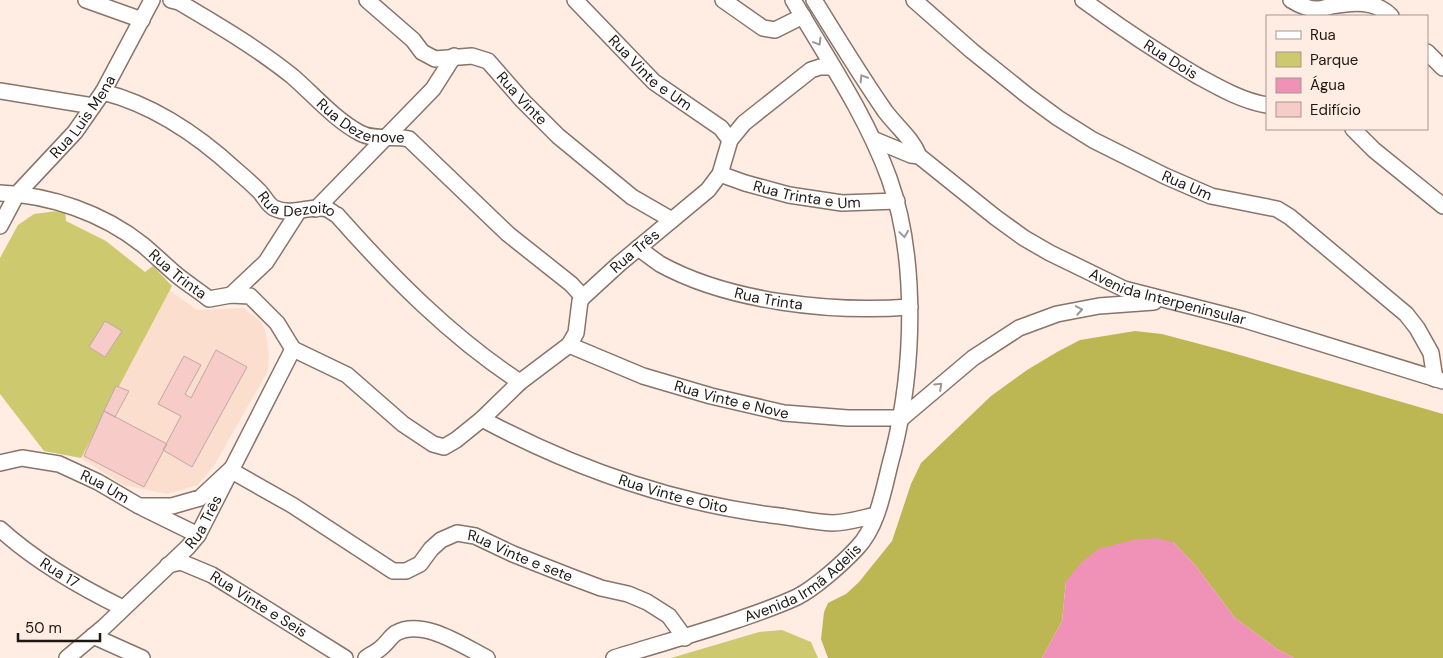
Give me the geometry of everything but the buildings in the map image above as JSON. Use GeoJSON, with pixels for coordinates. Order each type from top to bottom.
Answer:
{"type":"FeatureCollection","features":[{"type":"Feature","properties":{"kind":"street"},"geometry":{"type":"LineString","coordinates":[[86,0],[142,20]]}},
{"type":"Feature","properties":{"kind":"street","name":"Rua Luis Mena"},"geometry":{"type":"LineString","coordinates":[[0,226],[17,194],[75,132],[103,92],[152,0]]}},
{"type":"Feature","properties":{"kind":"street","name":"Rua Dezenove"},"geometry":{"type":"LineString","coordinates":[[171,0],[179,2],[262,52],[342,121],[362,134],[380,138],[398,136],[409,139],[427,154],[501,228],[571,284],[583,297]]}},
{"type":"Feature","properties":{"kind":"street","name":"Rua Vinte"},"geometry":{"type":"LineString","coordinates":[[367,0],[413,40],[422,52],[435,59],[472,56],[488,61],[523,101],[558,136],[632,197],[672,220]]}},
{"type":"Feature","properties":{"kind":"street","name":"Rua Vinte e Um"},"geometry":{"type":"LineString","coordinates":[[575,0],[654,82],[721,128],[730,140]]}},
{"type":"Feature","properties":{"kind":"street"},"geometry":{"type":"LineString","coordinates":[[723,0],[763,28],[775,30],[803,16]]}},
{"type":"Feature","properties":{"kind":"street"},"geometry":{"type":"LineString","coordinates":[[794,0],[872,138]]}},
{"type":"Feature","properties":{"kind":"street","name":"Avenida Interpeninsular"},"geometry":{"type":"LineString","coordinates":[[814,0],[866,84],[892,120],[915,146],[919,156],[1024,238],[1124,289],[1245,320],[1439,380]]}},
{"type":"Feature","properties":{"kind":"street","name":"Rua Um"},"geometry":{"type":"LineString","coordinates":[[914,0],[972,51],[1028,96],[1093,140],[1165,176],[1211,196],[1277,209],[1290,218],[1406,314],[1417,328],[1430,353],[1439,380]]}},
{"type":"Feature","properties":{"kind":"street","name":"Rua Dois"},"geometry":{"type":"LineString","coordinates":[[1083,0],[1114,23],[1180,65],[1238,96],[1266,105]]}},
{"type":"Feature","properties":{"kind":"street"},"geometry":{"type":"LineString","coordinates":[[1291,0],[1304,7],[1317,9],[1351,2],[1370,4],[1386,11],[1390,15]]}},
{"type":"Feature","properties":{"kind":"street"},"geometry":{"type":"LineString","coordinates":[[1428,53],[1443,68]]}},
{"type":"Feature","properties":{"kind":"street"},"geometry":{"type":"LineString","coordinates":[[316,209],[433,89],[454,56]]}},
{"type":"Feature","properties":{"kind":"street","name":"Rua Três"},"geometry":{"type":"LineString","coordinates":[[583,297],[708,190],[720,174],[730,140],[744,123],[811,70],[820,67],[833,67]]}},
{"type":"Feature","properties":{"kind":"street"},"geometry":{"type":"LineString","coordinates":[[0,91],[93,106]]}},
{"type":"Feature","properties":{"kind":"street","name":"Rua Dezoito"},"geometry":{"type":"LineString","coordinates":[[103,92],[141,105],[190,133],[226,161],[259,191],[273,208],[298,212],[327,209],[337,215],[409,292],[460,337],[520,382]]}},
{"type":"Feature","properties":{"kind":"street"},"geometry":{"type":"LineString","coordinates":[[872,138],[868,126],[873,118],[882,115],[892,120]]}},
{"type":"Feature","properties":{"kind":"street"},"geometry":{"type":"LineString","coordinates":[[1354,130],[1374,150],[1443,206]]}},
{"type":"Feature","properties":{"kind":"street","name":"Avenida Interpeninsular"},"geometry":{"type":"LineString","coordinates":[[872,138],[911,155],[919,156]]}},
{"type":"Feature","properties":{"kind":"street","name":"Avenida Irmã Adelis"},"geometry":{"type":"LineString","coordinates":[[614,658],[667,641],[685,638],[760,612],[799,596],[830,573],[858,547],[876,515],[902,418],[908,365],[910,307],[904,233],[897,201],[872,138]]}},
{"type":"Feature","properties":{"kind":"street","name":"Rua Trinta e Um"},"geometry":{"type":"LineString","coordinates":[[720,174],[745,183],[789,194],[842,203],[897,201]]}},
{"type":"Feature","properties":{"kind":"street","name":"Rua Trinta"},"geometry":{"type":"LineString","coordinates":[[0,193],[17,194],[60,202],[113,225],[142,244],[177,275],[209,299],[231,295],[250,296],[277,324],[293,349]]}},
{"type":"Feature","properties":{"kind":"street"},"geometry":{"type":"LineString","coordinates":[[231,295],[266,262],[298,212]]}},
{"type":"Feature","properties":{"kind":"street","name":"Rua Trinta"},"geometry":{"type":"LineString","coordinates":[[638,248],[660,263],[694,279],[744,295],[796,304],[843,309],[910,307]]}},
{"type":"Feature","properties":{"kind":"street"},"geometry":{"type":"LineString","coordinates":[[293,349],[347,376],[403,424],[433,444],[444,447],[482,419],[520,382],[569,345],[576,333],[580,301],[583,297]]}},
{"type":"Feature","properties":{"kind":"street"},"geometry":{"type":"LineString","coordinates":[[902,418],[973,358],[1019,328],[1057,314],[1099,306],[1166,301]]}},
{"type":"Feature","properties":{"kind":"street","name":"Rua Vinte e Nove"},"geometry":{"type":"LineString","coordinates":[[569,345],[643,376],[711,396],[784,413],[848,418],[902,418]]}},
{"type":"Feature","properties":{"kind":"street","name":"Rua Três"},"geometry":{"type":"LineString","coordinates":[[67,658],[188,547],[198,534],[293,349]]}},
{"type":"Feature","properties":{"kind":"street","name":"Rua Vinte e Oito"},"geometry":{"type":"LineString","coordinates":[[482,419],[523,442],[603,474],[690,501],[833,523],[876,515]]}},
{"type":"Feature","properties":{"kind":"street","name":"Rua Um"},"geometry":{"type":"LineString","coordinates":[[0,463],[22,458],[59,464],[98,482],[139,506],[172,506],[200,498],[230,470]]}},
{"type":"Feature","properties":{"kind":"street","name":"Rua Vinte e sete"},"geometry":{"type":"LineString","coordinates":[[230,470],[292,505],[392,571],[406,571],[420,564],[431,549],[441,540],[457,533],[475,536],[513,554],[569,576],[601,588],[628,594],[647,602],[669,616],[685,638]]}},
{"type":"Feature","properties":{"kind":"street"},"geometry":{"type":"LineString","coordinates":[[139,506],[198,534]]}},
{"type":"Feature","properties":{"kind":"street","name":"Rua 17"},"geometry":{"type":"LineString","coordinates":[[0,529],[27,552],[123,608]]}},
{"type":"Feature","properties":{"kind":"street","name":"Rua Vinte e Seis"},"geometry":{"type":"LineString","coordinates":[[168,565],[182,562],[212,574],[345,658]]}},
{"type":"Feature","properties":{"kind":"street"},"geometry":{"type":"LineString","coordinates":[[366,658],[382,647],[395,633],[409,628],[426,630],[454,641],[487,658]]}},
{"type":"Feature","properties":{"kind":"street"},"geometry":{"type":"LineString","coordinates":[[93,636],[142,658]]}},
{"type":"Feature","properties":{"kind":"shaded area"},"geometry":{"type":"Polygon","coordinates":[[[169,290],[197,310],[243,308],[260,321],[265,330],[269,353],[268,371],[215,464],[198,485],[167,494],[123,485],[81,458],[116,386],[169,290]]]}},
{"type":"Feature","properties":{"kind":"shaded area"},"geometry":{"type":"Polygon","coordinates":[[[1135,331],[1162,334],[1226,351],[1443,414],[1443,658],[1294,658],[1277,649],[1235,618],[1195,565],[1173,542],[1066,581],[1062,621],[1042,658],[828,658],[821,639],[824,612],[828,603],[846,594],[859,582],[892,541],[911,484],[921,463],[991,396],[1027,370],[1080,340],[1135,331]]]}},
{"type":"Feature","properties":{"kind":"green space"},"geometry":{"type":"Polygon","coordinates":[[[65,210],[66,221],[106,241],[145,272],[153,266],[172,286],[81,458],[44,451],[0,394],[0,258],[18,225],[34,214],[65,210]]]}},
{"type":"Feature","properties":{"kind":"green space"},"geometry":{"type":"Polygon","coordinates":[[[782,630],[811,642],[818,658],[671,658],[759,632],[782,630]]]}},
{"type":"Feature","properties":{"kind":"water"},"geometry":{"type":"Polygon","coordinates":[[[1155,538],[1173,542],[1195,565],[1235,618],[1277,649],[1294,658],[1042,658],[1062,621],[1066,581],[1081,563],[1098,549],[1133,540],[1155,538]]]}}]}
